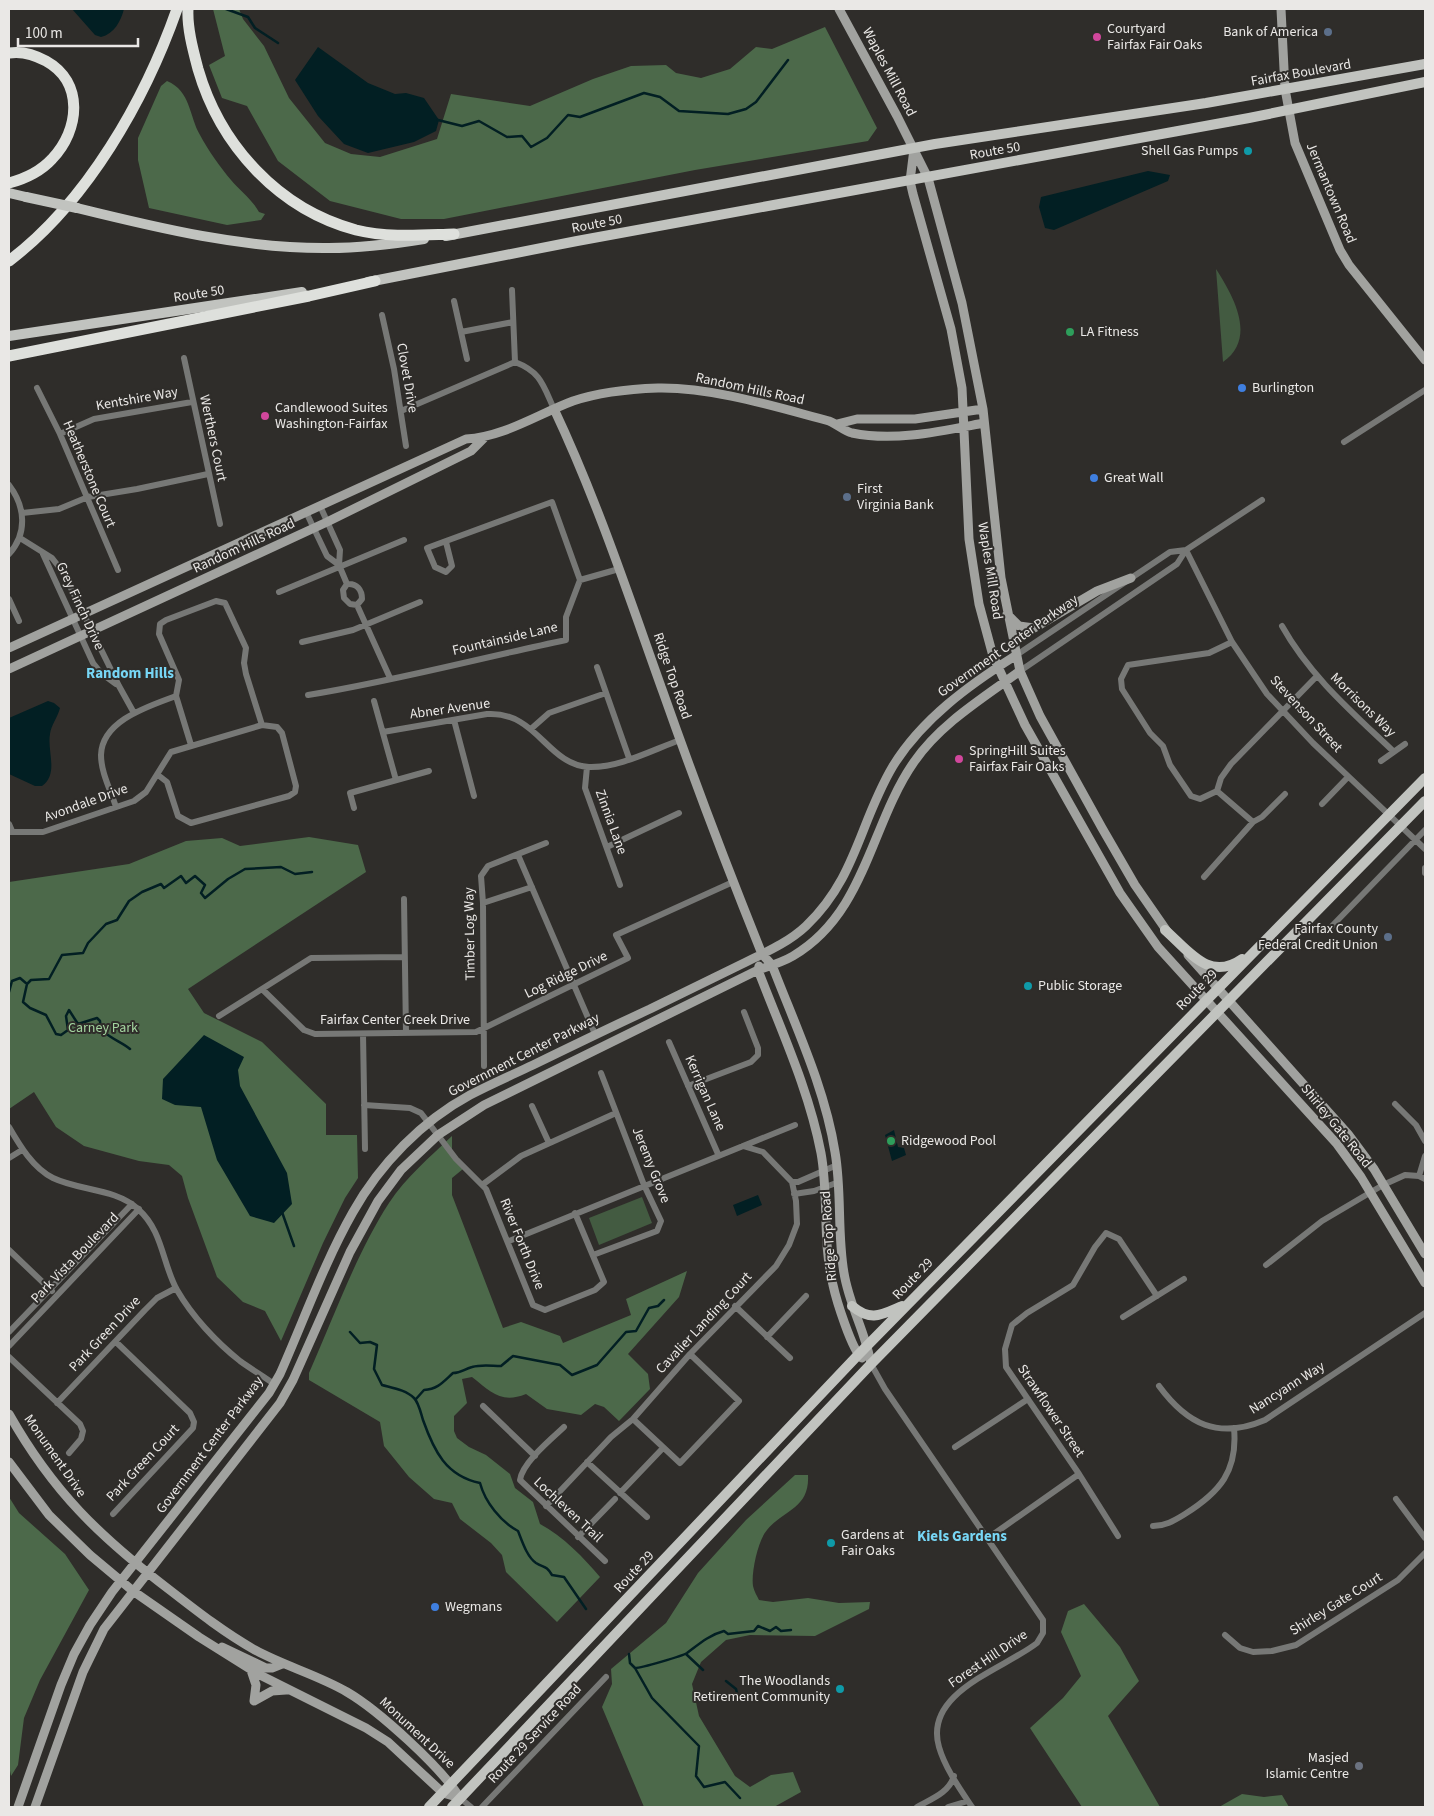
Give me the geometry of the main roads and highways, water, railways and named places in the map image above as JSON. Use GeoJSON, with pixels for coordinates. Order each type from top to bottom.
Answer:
{"type":"FeatureCollection","features":[{"type":"Feature","properties":{"kind":"highway"},"geometry":{"type":"LineString","coordinates":[[9,261],[52,220],[99,164],[134,104],[177,9]]}},
{"type":"Feature","properties":{"kind":"highway"},"geometry":{"type":"LineString","coordinates":[[188,9],[195,57],[211,104],[235,146],[269,183],[309,211],[355,229],[390,236],[454,234]]}},
{"type":"Feature","properties":{"kind":"highway"},"geometry":{"type":"LineString","coordinates":[[9,53],[25,53],[40,58],[63,73],[69,84],[74,112],[66,139],[51,160],[30,175],[9,183]]}},
{"type":"Feature","properties":{"kind":"highway"},"geometry":{"type":"LineString","coordinates":[[9,356],[375,281]]}},
{"type":"Feature","properties":{"kind":"main road","name":"Fairfax Boulevard"},"geometry":{"type":"LineString","coordinates":[[1182,107],[1425,64]]}},
{"type":"Feature","properties":{"kind":"main road"},"geometry":{"type":"LineString","coordinates":[[1404,69],[1403,86],[1425,82]]}},
{"type":"Feature","properties":{"kind":"main road","name":"Route 50"},"geometry":{"type":"LineString","coordinates":[[9,336],[375,281],[1188,129],[1403,86]]}},
{"type":"Feature","properties":{"kind":"main road","name":"Route 50"},"geometry":{"type":"LineString","coordinates":[[9,193],[201,235],[310,248],[372,246],[454,234],[914,148],[1182,107]]}},
{"type":"Feature","properties":{"kind":"main road","name":"Route 29"},"geometry":{"type":"LineString","coordinates":[[429,1807],[858,1355],[1425,778]]}},
{"type":"Feature","properties":{"kind":"main road","name":"Route 29"},"geometry":{"type":"LineString","coordinates":[[452,1807],[871,1364],[1425,801]]}},
{"type":"Feature","properties":{"kind":"main road"},"geometry":{"type":"LineString","coordinates":[[1165,930],[1199,961],[1217,968],[1231,965],[1238,961],[1270,936]]}},
{"type":"Feature","properties":{"kind":"main road"},"geometry":{"type":"LineString","coordinates":[[852,1306],[860,1313],[872,1316],[883,1314],[908,1304]]}},
{"type":"Feature","properties":{"kind":"water"},"geometry":{"type":"Polygon","coordinates":[[[72,9],[124,9],[116,26],[110,33],[101,37],[95,35],[72,9]]]}},
{"type":"Feature","properties":{"kind":"water"},"geometry":{"type":"Polygon","coordinates":[[[318,47],[368,83],[395,94],[406,93],[424,98],[439,120],[436,131],[414,142],[368,153],[344,144],[318,116],[295,80],[318,47]]]}},
{"type":"Feature","properties":{"kind":"water"},"geometry":{"type":"Polygon","coordinates":[[[1148,171],[1170,175],[1168,181],[1054,230],[1045,228],[1039,207],[1041,197],[1148,171]]]}},
{"type":"Feature","properties":{"kind":"water"},"geometry":{"type":"Polygon","coordinates":[[[48,701],[60,708],[50,734],[51,769],[47,781],[42,786],[35,786],[9,774],[9,718],[48,701]]]}},
{"type":"Feature","properties":{"kind":"water"},"geometry":{"type":"Polygon","coordinates":[[[204,1035],[244,1057],[238,1070],[240,1086],[287,1173],[292,1204],[274,1223],[250,1216],[217,1160],[201,1107],[175,1105],[162,1099],[163,1079],[204,1035]]]}},
{"type":"Feature","properties":{"kind":"water","name":"Ridgewood Pool"},"geometry":{"type":"Polygon","coordinates":[[[894,1130],[898,1147],[904,1148],[906,1155],[892,1161],[885,1135],[894,1130]]]}},
{"type":"Feature","properties":{"kind":"water"},"geometry":{"type":"Polygon","coordinates":[[[758,1195],[762,1205],[737,1216],[733,1205],[758,1195]]]}},
{"type":"Feature","properties":{"kind":"waterway"},"geometry":{"type":"LineString","coordinates":[[226,9],[248,17],[255,28],[278,43]]}},
{"type":"Feature","properties":{"kind":"waterway"},"geometry":{"type":"LineString","coordinates":[[438,120],[462,126],[479,121],[507,137],[522,136],[531,147],[547,138],[568,115],[580,117],[644,93],[660,97],[679,111],[728,114],[746,109],[756,102],[788,60]]}},
{"type":"Feature","properties":{"kind":"waterway"},"geometry":{"type":"LineString","coordinates":[[27,984],[31,980],[49,979],[62,955],[83,953],[88,943],[106,924],[117,920],[129,901],[142,892],[161,884],[164,888],[181,876],[186,883],[195,876],[205,885],[201,893],[205,898],[228,879],[245,869],[281,867],[295,874],[312,872]]}},
{"type":"Feature","properties":{"kind":"waterway"},"geometry":{"type":"LineString","coordinates":[[9,992],[12,981],[20,978],[27,984],[23,1002],[30,1008],[46,1015],[56,1034],[61,1035],[68,1030],[66,1016],[69,1010],[78,1024],[97,1018],[107,1034],[130,1049]]}},
{"type":"Feature","properties":{"kind":"waterway"},"geometry":{"type":"LineString","coordinates":[[282,1212],[294,1246]]}},
{"type":"Feature","properties":{"kind":"waterway"},"geometry":{"type":"LineString","coordinates":[[416,1399],[424,1390],[437,1387],[453,1373],[476,1366],[501,1366],[513,1356],[560,1365],[572,1375],[597,1365],[626,1332],[636,1331],[649,1308],[658,1306],[664,1300]]}},
{"type":"Feature","properties":{"kind":"waterway"},"geometry":{"type":"LineString","coordinates":[[350,1332],[360,1343],[370,1342],[377,1345],[374,1369],[382,1385],[403,1391],[416,1400],[432,1442],[443,1460],[458,1475],[480,1483],[494,1511],[518,1531],[530,1557],[536,1563],[546,1568],[552,1575],[564,1577],[586,1609]]}},
{"type":"Feature","properties":{"kind":"waterway"},"geometry":{"type":"LineString","coordinates":[[629,1654],[630,1663],[635,1668],[684,1655],[709,1637],[724,1631],[728,1634],[754,1631],[758,1626],[770,1631],[776,1627],[781,1631],[791,1630]]}},
{"type":"Feature","properties":{"kind":"waterway"},"geometry":{"type":"LineString","coordinates":[[686,1654],[703,1670]]}},
{"type":"Feature","properties":{"kind":"waterway"},"geometry":{"type":"LineString","coordinates":[[635,1668],[652,1698],[699,1746],[696,1776],[704,1787],[725,1782],[740,1798]]}},
{"type":"Feature","properties":{"kind":"waterway"},"geometry":{"type":"LineString","coordinates":[[726,1681],[736,1689],[738,1697]]}},
{"type":"Feature","properties":{"kind":"place","name":"Bank of America"},"geometry":{"type":"Point","coordinates":[1328,32]}},
{"type":"Feature","properties":{"kind":"place","name":"Courtyard Fairfax Fair Oaks"},"geometry":{"type":"Point","coordinates":[1097,37]}},
{"type":"Feature","properties":{"kind":"place","name":"Shell Gas Pumps"},"geometry":{"type":"Point","coordinates":[1248,151]}},
{"type":"Feature","properties":{"kind":"place","name":"LA Fitness"},"geometry":{"type":"Point","coordinates":[1070,332]}},
{"type":"Feature","properties":{"kind":"place","name":"Burlington"},"geometry":{"type":"Point","coordinates":[1242,388]}},
{"type":"Feature","properties":{"kind":"place","name":"Candlewood Suites Washington-Fairfax"},"geometry":{"type":"Point","coordinates":[265,416]}},
{"type":"Feature","properties":{"kind":"place","name":"Great Wall"},"geometry":{"type":"Point","coordinates":[1094,478]}},
{"type":"Feature","properties":{"kind":"place","name":"First Virginia Bank"},"geometry":{"type":"Point","coordinates":[847,497]}},
{"type":"Feature","properties":{"kind":"place","name":"SpringHill Suites Fairfax Fair Oaks"},"geometry":{"type":"Point","coordinates":[959,759]}},
{"type":"Feature","properties":{"kind":"place","name":"Fairfax County Federal Credit Union"},"geometry":{"type":"Point","coordinates":[1388,937]}},
{"type":"Feature","properties":{"kind":"place","name":"Public Storage"},"geometry":{"type":"Point","coordinates":[1028,986]}},
{"type":"Feature","properties":{"kind":"place","name":"Ridgewood Pool"},"geometry":{"type":"Point","coordinates":[891,1141]}},
{"type":"Feature","properties":{"kind":"place","name":"Gardens at Fair Oaks"},"geometry":{"type":"Point","coordinates":[831,1543]}},
{"type":"Feature","properties":{"kind":"place","name":"Wegmans"},"geometry":{"type":"Point","coordinates":[435,1607]}},
{"type":"Feature","properties":{"kind":"place","name":"The Woodlands Retirement Community"},"geometry":{"type":"Point","coordinates":[840,1689]}},
{"type":"Feature","properties":{"kind":"place","name":"Masjed Islamic Centre"},"geometry":{"type":"Point","coordinates":[1359,1766]}},
{"type":"Feature","properties":{"kind":"district","name":"Random Hills"},"geometry":{"type":"Point","coordinates":[130,673]}},
{"type":"Feature","properties":{"kind":"district","name":"Kiels Gardens"},"geometry":{"type":"Point","coordinates":[962,1536]}},
{"type":"Feature","properties":{"kind":"park label","name":"Carney Park"},"geometry":{"type":"Point","coordinates":[103,1028]}}]}
